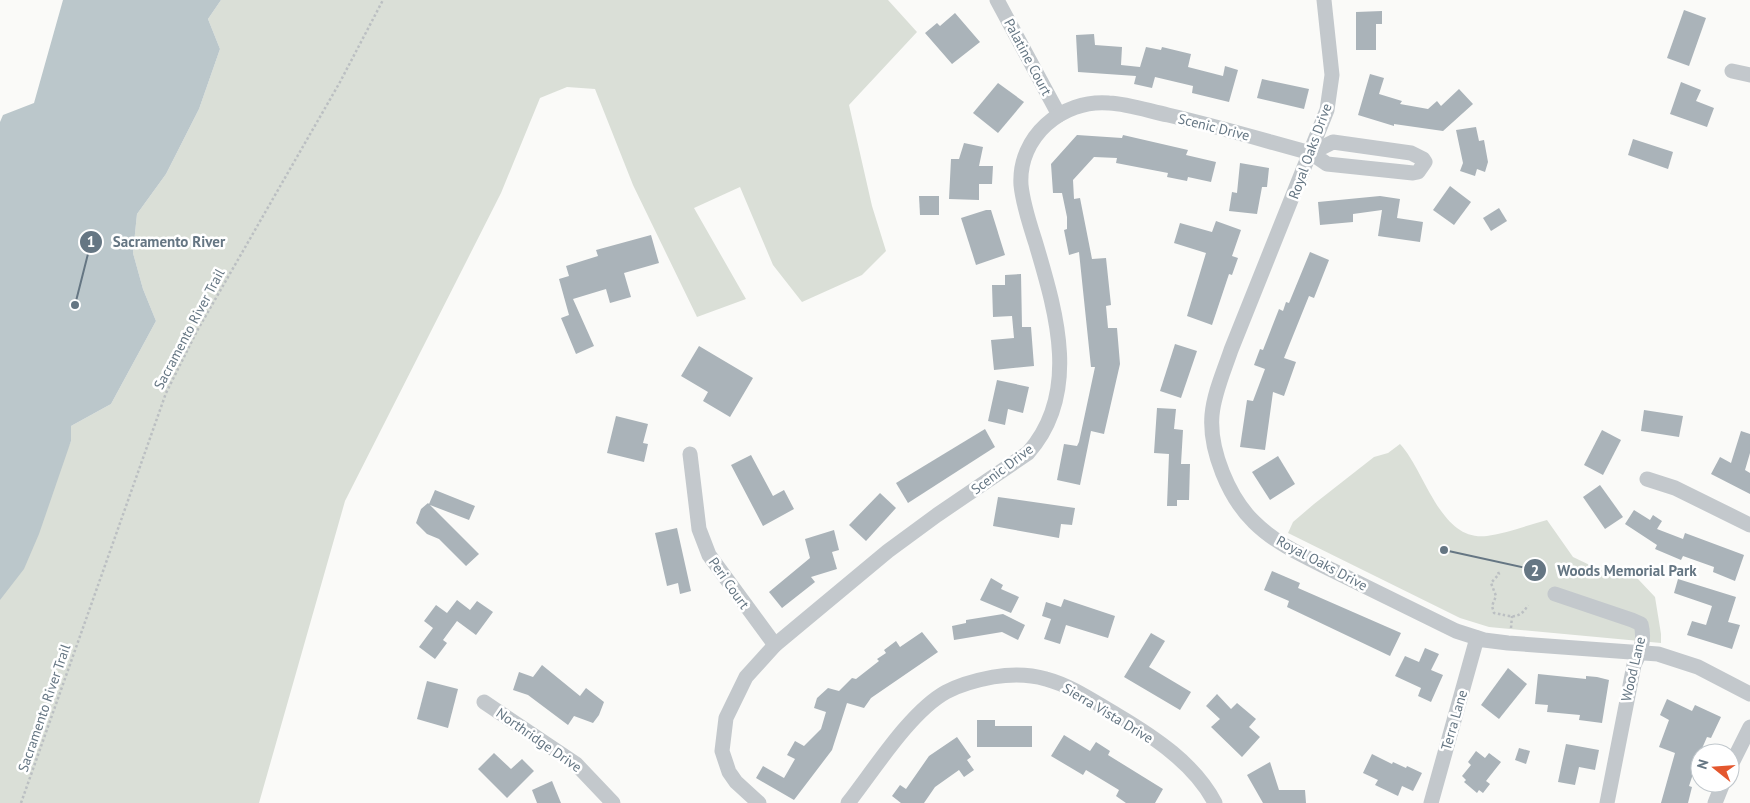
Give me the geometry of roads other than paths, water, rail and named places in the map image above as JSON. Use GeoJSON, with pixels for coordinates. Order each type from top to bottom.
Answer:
{"type":"FeatureCollection","features":[{"type":"Feature","properties":{"kind":"street","name":"Palatine Court"},"geometry":{"type":"LineString","coordinates":[[997,0],[1059,115]]}},
{"type":"Feature","properties":{"kind":"street","name":"Royal Oaks Drive"},"geometry":{"type":"LineString","coordinates":[[1324,0],[1332,75],[1327,110],[1217,389],[1212,416],[1213,444],[1220,469],[1244,512],[1279,542],[1456,631],[1478,638],[1508,642],[1658,654],[1686,662],[1750,694]]}},
{"type":"Feature","properties":{"kind":"street"},"geometry":{"type":"LineString","coordinates":[[1732,71],[1750,75]]}},
{"type":"Feature","properties":{"kind":"street","name":"Scenic Drive"},"geometry":{"type":"LineString","coordinates":[[759,803],[743,790],[729,772],[722,751],[723,728],[738,688],[759,660],[911,533],[1028,453],[1047,423],[1057,393],[1060,372],[1060,336],[1052,299],[1024,203],[1021,183],[1022,171],[1030,147],[1042,128],[1068,109],[1088,104],[1121,104],[1311,153],[1327,164],[1413,173],[1418,172],[1425,162],[1424,158],[1411,153],[1333,142],[1311,153]]}},
{"type":"Feature","properties":{"kind":"street","name":"Peri Court"},"geometry":{"type":"LineString","coordinates":[[690,454],[700,529],[709,555],[775,645]]}},
{"type":"Feature","properties":{"kind":"street"},"geometry":{"type":"LineString","coordinates":[[1647,479],[1675,488],[1750,525]]}},
{"type":"Feature","properties":{"kind":"street","name":"Wood Lane"},"geometry":{"type":"LineString","coordinates":[[1555,594],[1641,624],[1643,639],[1640,653],[1634,665],[1607,803]]}},
{"type":"Feature","properties":{"kind":"street","name":"Terra Lane"},"geometry":{"type":"LineString","coordinates":[[1431,803],[1478,638]]}},
{"type":"Feature","properties":{"kind":"street","name":"Sierra Vista Drive"},"geometry":{"type":"LineString","coordinates":[[848,803],[901,735],[931,703],[945,693],[975,680],[1014,675],[1035,677],[1062,684],[1141,729],[1192,770],[1203,783],[1215,803]]}},
{"type":"Feature","properties":{"kind":"street","name":"Northridge Drive"},"geometry":{"type":"LineString","coordinates":[[484,702],[576,764],[613,803]]}},
{"type":"Feature","properties":{"kind":"street"},"geometry":{"type":"LineString","coordinates":[[1740,747],[1750,727]]}},
{"type":"Feature","properties":{"kind":"place","name":"Sacramento River"},"geometry":{"type":"Point","coordinates":[75,305]}},
{"type":"Feature","properties":{"kind":"place","name":"Woods Memorial Park"},"geometry":{"type":"Point","coordinates":[1444,550]}}]}
